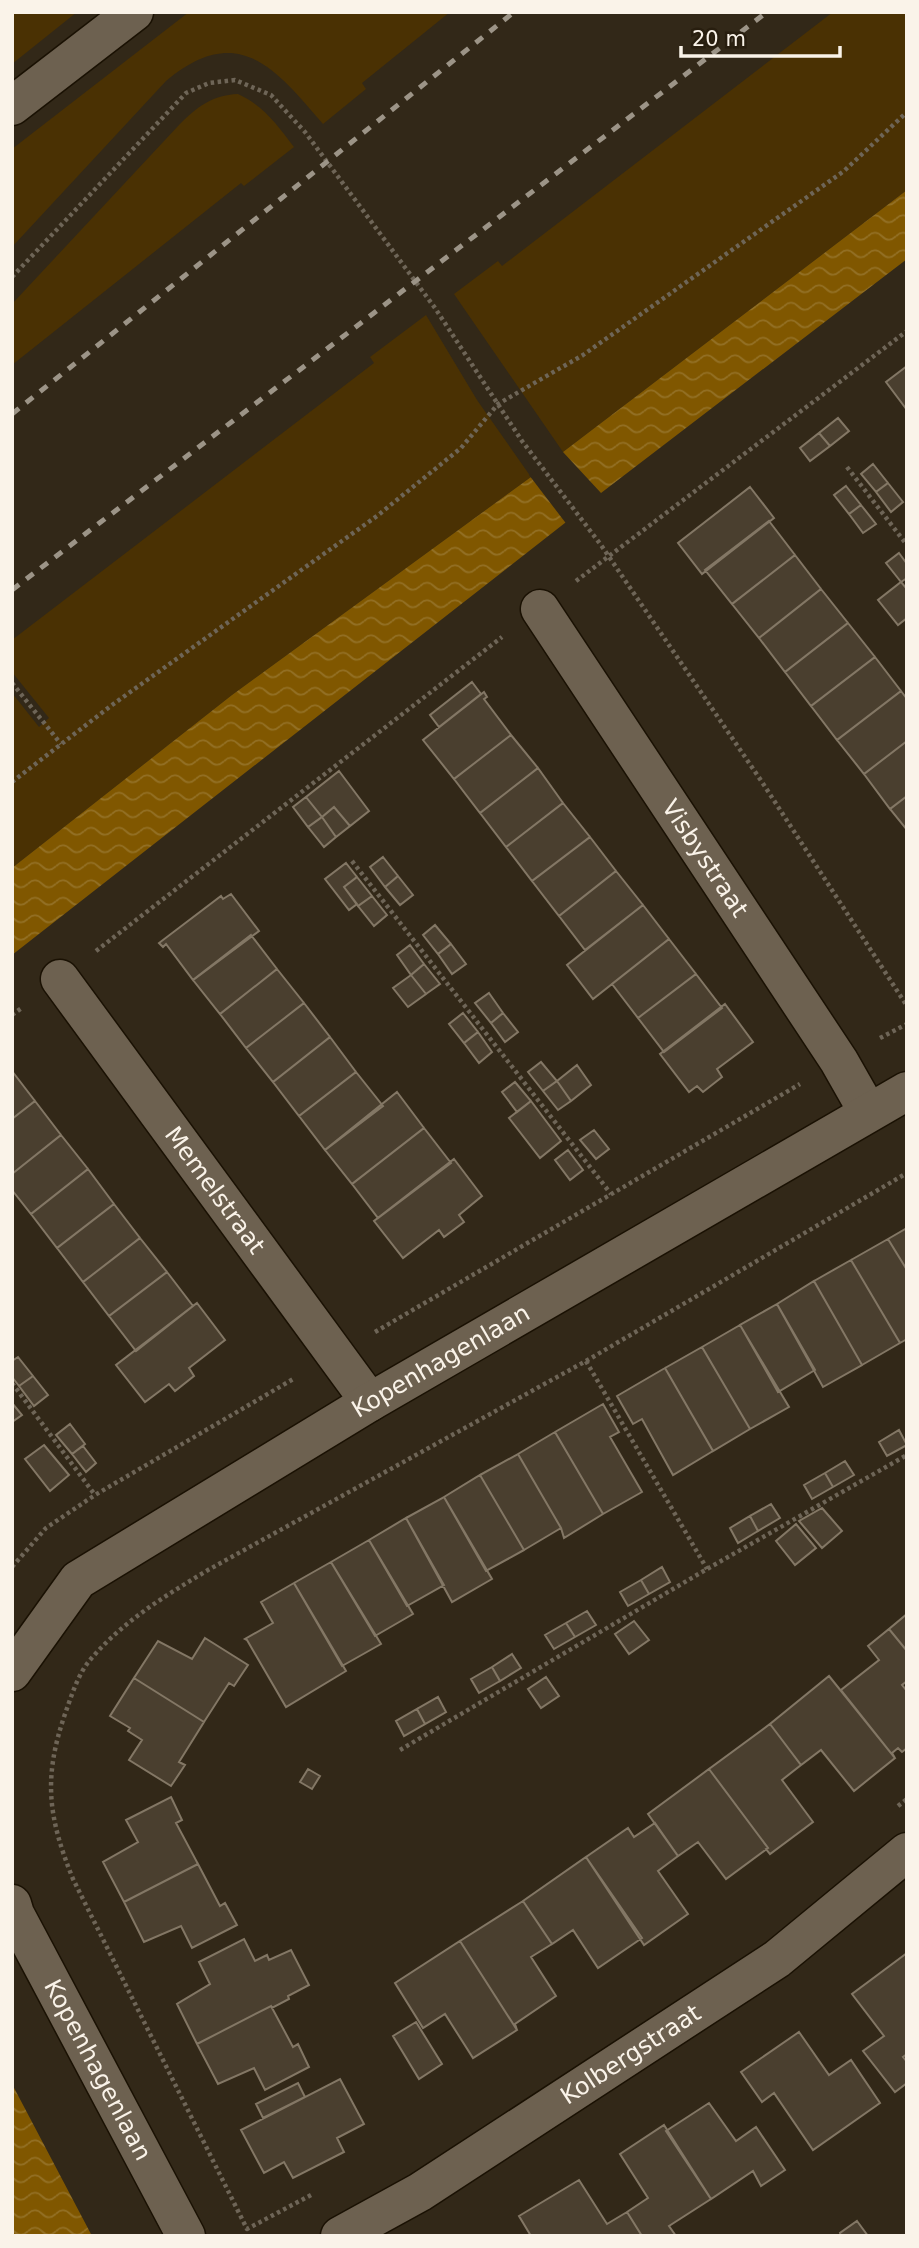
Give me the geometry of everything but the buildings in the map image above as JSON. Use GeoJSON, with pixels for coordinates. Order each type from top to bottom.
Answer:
{"type":"FeatureCollection","features":[{"type":"Feature","properties":{"kind":"street"},"geometry":{"type":"LineString","coordinates":[[12,106],[134,12]]}},
{"type":"Feature","properties":{"kind":"street","name":"Visbystraat"},"geometry":{"type":"LineString","coordinates":[[540,609],[838,1062],[868,1112]]}},
{"type":"Feature","properties":{"kind":"street","name":"Memelstraat"},"geometry":{"type":"LineString","coordinates":[[60,979],[370,1402]]}},
{"type":"Feature","properties":{"kind":"street","name":"Kopenhagenlaan"},"geometry":{"type":"LineString","coordinates":[[12,1672],[78,1580],[370,1402],[907,1091]]}},
{"type":"Feature","properties":{"kind":"street","name":"Kolbergstraat"},"geometry":{"type":"LineString","coordinates":[[340,2236],[420,2192],[777,1959],[907,1852]]}},
{"type":"Feature","properties":{"kind":"street","name":"Kopenhagenlaan"},"geometry":{"type":"LineString","coordinates":[[12,1904],[186,2236]]}},
{"type":"Feature","properties":{"kind":"path"},"geometry":{"type":"LineString","coordinates":[[12,277],[186,93],[209,83],[234,80],[271,95],[305,132],[435,307],[522,441],[609,556],[762,782],[907,1006]]}},
{"type":"Feature","properties":{"kind":"path"},"geometry":{"type":"LineString","coordinates":[[12,782],[377,516],[461,448],[498,404],[583,355],[844,171],[907,112]]}},
{"type":"Feature","properties":{"kind":"path"},"geometry":{"type":"LineString","coordinates":[[12,1015],[609,556],[907,331]]}},
{"type":"Feature","properties":{"kind":"path"},"geometry":{"type":"LineString","coordinates":[[847,467],[907,545]]}},
{"type":"Feature","properties":{"kind":"path"},"geometry":{"type":"LineString","coordinates":[[12,683],[61,744]]}},
{"type":"Feature","properties":{"kind":"path"},"geometry":{"type":"LineString","coordinates":[[352,861],[611,1194]]}},
{"type":"Feature","properties":{"kind":"path"},"geometry":{"type":"LineString","coordinates":[[12,1567],[46,1528],[95,1495],[907,1024]]}},
{"type":"Feature","properties":{"kind":"path"},"geometry":{"type":"LineString","coordinates":[[247,2229],[105,1946],[58,1843],[50,1804],[51,1766],[69,1702],[88,1663],[112,1637],[148,1607],[208,1570],[586,1361],[907,1173]]}},
{"type":"Feature","properties":{"kind":"path"},"geometry":{"type":"LineString","coordinates":[[586,1361],[707,1569]]}},
{"type":"Feature","properties":{"kind":"path"},"geometry":{"type":"LineString","coordinates":[[12,1383],[95,1495]]}},
{"type":"Feature","properties":{"kind":"path"},"geometry":{"type":"LineString","coordinates":[[400,1750],[907,1455]]}},
{"type":"Feature","properties":{"kind":"shaded area"},"geometry":{"type":"Polygon","coordinates":[[[12,12],[77,12],[12,64],[12,12]]]}},
{"type":"Feature","properties":{"kind":"shaded area"},"geometry":{"type":"Polygon","coordinates":[[[189,12],[450,12],[362,83],[366,89],[323,124],[288,85],[254,59],[235,53],[214,55],[191,63],[166,81],[12,247],[12,149],[189,12]]]}},
{"type":"Feature","properties":{"kind":"shaded area"},"geometry":{"type":"Polygon","coordinates":[[[833,12],[907,12],[907,190],[563,452],[454,294],[498,261],[502,266],[833,12]]]}},
{"type":"Feature","properties":{"kind":"shaded area"},"geometry":{"type":"Polygon","coordinates":[[[238,94],[263,110],[294,147],[244,186],[241,183],[12,365],[12,304],[186,119],[213,100],[238,94]]]}},
{"type":"Feature","properties":{"kind":"shaded area"},"geometry":{"type":"Polygon","coordinates":[[[426,315],[477,400],[531,477],[232,695],[12,868],[12,693],[39,727],[49,718],[12,672],[12,640],[374,363],[370,357],[426,315]]]}},
{"type":"Feature","properties":{"kind":"water"},"geometry":{"type":"Polygon","coordinates":[[[907,190],[907,259],[601,493],[563,452],[907,190]]]}},
{"type":"Feature","properties":{"kind":"water"},"geometry":{"type":"Polygon","coordinates":[[[531,477],[570,519],[12,955],[12,868],[232,695],[531,477]]]}},
{"type":"Feature","properties":{"kind":"water"},"geometry":{"type":"Polygon","coordinates":[[[12,2084],[92,2236],[12,2236],[12,2084]]]}},
{"type":"Feature","properties":{"kind":"pier"},"geometry":{"type":"Polygon","coordinates":[[[532,474],[573,517],[568,526],[529,475],[532,474]]]}},
{"type":"Feature","properties":{"kind":"railway"},"geometry":{"type":"LineString","coordinates":[[12,414],[514,12]]}},
{"type":"Feature","properties":{"kind":"railway"},"geometry":{"type":"LineString","coordinates":[[12,590],[767,12]]}}]}
